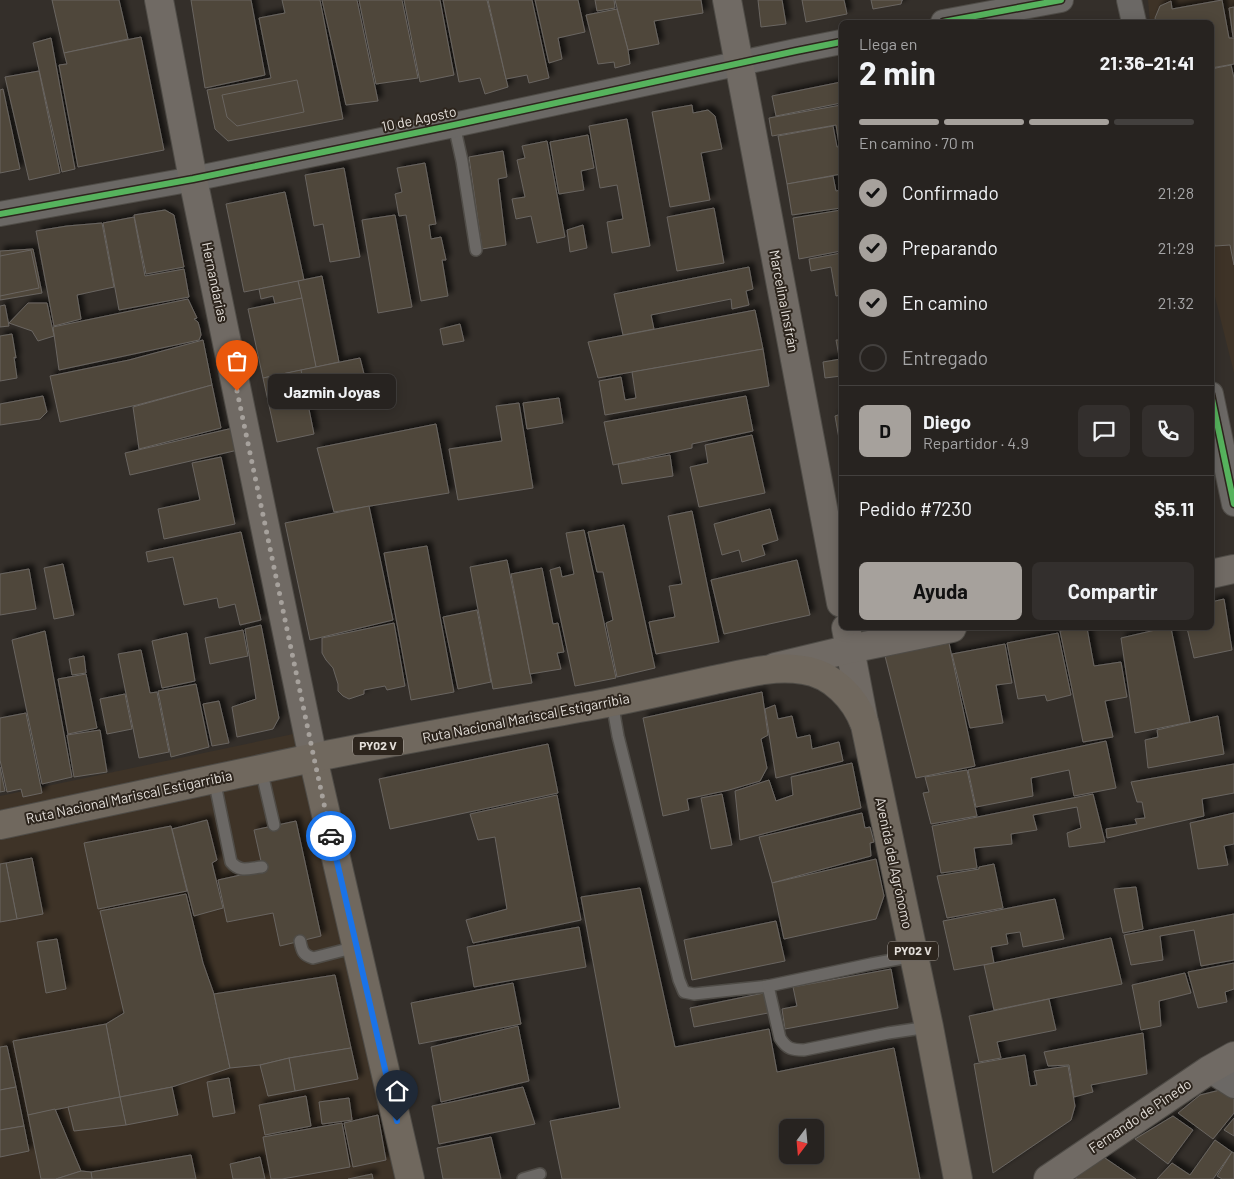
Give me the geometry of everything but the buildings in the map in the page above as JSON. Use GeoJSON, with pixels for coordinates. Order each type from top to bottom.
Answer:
{"type":"FeatureCollection","features":[{"type":"Feature","properties":{"kind":"highway","name":"PY02 V"},"geometry":{"type":"LineString","coordinates":[[758,671],[790,668],[819,673],[830,680],[853,701],[865,725]]}},
{"type":"Feature","properties":{"kind":"highway","name":"Ruta Nacional Mariscal Estigarribia"},"geometry":{"type":"LineString","coordinates":[[0,825],[314,758],[612,702],[758,671]]}},
{"type":"Feature","properties":{"kind":"highway","name":"Avenida del Agrónomo"},"geometry":{"type":"LineString","coordinates":[[865,725],[929,1027],[958,1179]]}},
{"type":"Feature","properties":{"kind":"highway","name":"Hernandarias"},"geometry":{"type":"LineString","coordinates":[[314,758],[410,1179]]}},
{"type":"Feature","properties":{"kind":"main road","name":"Hernandarias"},"geometry":{"type":"LineString","coordinates":[[159,0],[193,179],[314,758]]}},
{"type":"Feature","properties":{"kind":"main road","name":"Marcelina Insfrán"},"geometry":{"type":"LineString","coordinates":[[727,0],[839,592]]}},
{"type":"Feature","properties":{"kind":"main road"},"geometry":{"type":"LineString","coordinates":[[1214,573],[1234,569]]}},
{"type":"Feature","properties":{"kind":"main road"},"geometry":{"type":"LineString","coordinates":[[758,671],[848,638],[931,630]]}},
{"type":"Feature","properties":{"kind":"main road"},"geometry":{"type":"LineString","coordinates":[[848,638],[865,725]]}},
{"type":"Feature","properties":{"kind":"main road","name":"Fernando de Pinedo"},"geometry":{"type":"LineString","coordinates":[[1048,1179],[1209,1070],[1234,1056]]}},
{"type":"Feature","properties":{"kind":"street"},"geometry":{"type":"LineString","coordinates":[[954,20],[1061,0]]}},
{"type":"Feature","properties":{"kind":"street"},"geometry":{"type":"LineString","coordinates":[[1129,0],[1134,20]]}},
{"type":"Feature","properties":{"kind":"street","name":"10 de Agosto"},"geometry":{"type":"LineString","coordinates":[[0,214],[193,179],[839,42]]}},
{"type":"Feature","properties":{"kind":"street"},"geometry":{"type":"LineString","coordinates":[[1214,408],[1234,504]]}},
{"type":"Feature","properties":{"kind":"street"},"geometry":{"type":"LineString","coordinates":[[1209,1070],[1234,1086]]}},
{"type":"Feature","properties":{"kind":"lane"},"geometry":{"type":"LineString","coordinates":[[454,125],[462,161],[476,250]]}},
{"type":"Feature","properties":{"kind":"lane"},"geometry":{"type":"LineString","coordinates":[[612,702],[618,736],[679,980],[684,992],[694,994],[768,986],[914,956]]}},
{"type":"Feature","properties":{"kind":"lane"},"geometry":{"type":"LineString","coordinates":[[261,769],[274,825]]}},
{"type":"Feature","properties":{"kind":"lane"},"geometry":{"type":"LineString","coordinates":[[214,779],[232,862],[241,869],[262,867]]}},
{"type":"Feature","properties":{"kind":"lane"},"geometry":{"type":"LineString","coordinates":[[300,941],[306,956],[313,958],[356,946]]}},
{"type":"Feature","properties":{"kind":"lane"},"geometry":{"type":"LineString","coordinates":[[768,986],[780,1038],[785,1046],[793,1050],[804,1050],[888,1033],[929,1027]]}},
{"type":"Feature","properties":{"kind":"lane"},"geometry":{"type":"LineString","coordinates":[[523,1179],[540,1174]]}},
{"type":"Feature","properties":{"kind":"shaded area"},"geometry":{"type":"Polygon","coordinates":[[[1148,0],[1234,0],[1234,373],[1214,293],[1214,20],[1150,20],[1148,0]]]}},
{"type":"Feature","properties":{"kind":"shaded area"},"geometry":{"type":"Polygon","coordinates":[[[317,729],[417,1179],[0,1179],[0,796],[317,729]]]}},
{"type":"Feature","properties":{"kind":"cycle path"},"geometry":{"type":"LineString","coordinates":[[954,20],[1061,0]]}},
{"type":"Feature","properties":{"kind":"cycle path"},"geometry":{"type":"LineString","coordinates":[[0,214],[193,179],[839,42]]}},
{"type":"Feature","properties":{"kind":"cycle path"},"geometry":{"type":"LineString","coordinates":[[1214,408],[1234,504]]}},
{"type":"Feature","properties":{"kind":"way so far"},"geometry":{"type":"LineString","coordinates":[[237,391],[331,836]]}},
{"type":"Feature","properties":{"kind":"place","name":"Jazmin Joyas"},"geometry":{"type":"Point","coordinates":[237,391]}},
{"type":"Feature","properties":{"kind":"route"},"geometry":{"type":"LineString","coordinates":[[331,836],[397,1121]]}}]}
